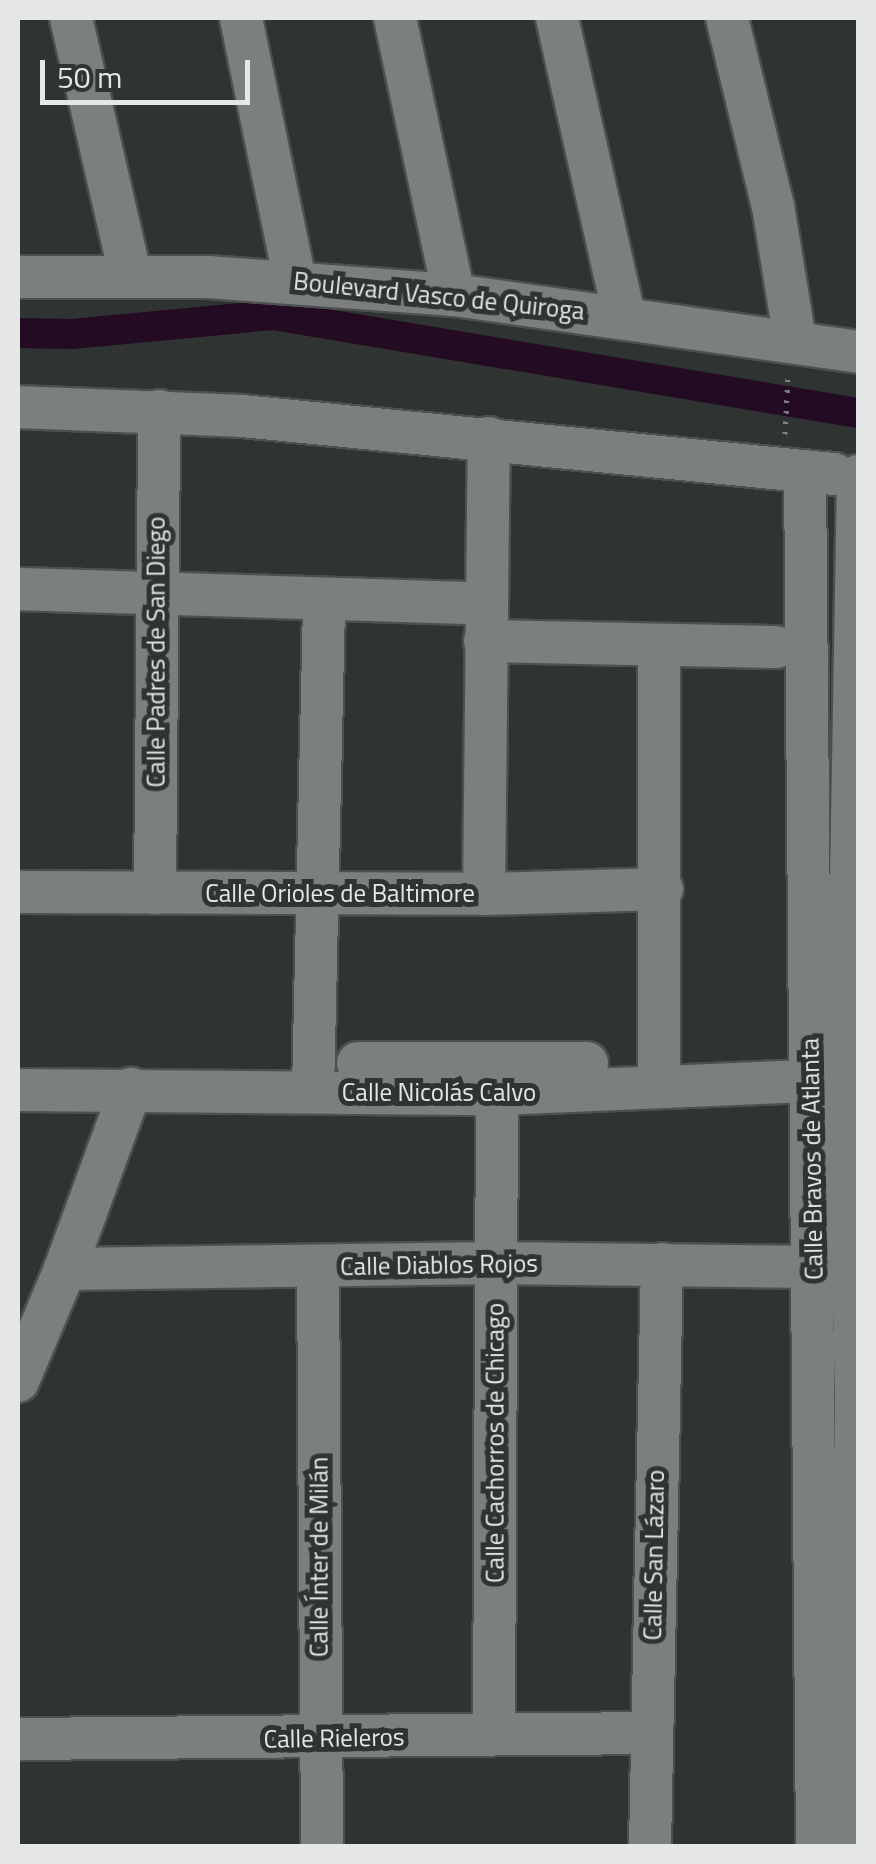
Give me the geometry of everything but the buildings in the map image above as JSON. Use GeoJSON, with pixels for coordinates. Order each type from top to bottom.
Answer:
{"type":"FeatureCollection","features":[{"type":"Feature","properties":{"kind":"street"},"geometry":{"type":"LineString","coordinates":[[70,18],[130,274]]}},
{"type":"Feature","properties":{"kind":"street"},"geometry":{"type":"LineString","coordinates":[[241,18],[294,281]]}},
{"type":"Feature","properties":{"kind":"street"},"geometry":{"type":"LineString","coordinates":[[395,18],[454,294]]}},
{"type":"Feature","properties":{"kind":"street"},"geometry":{"type":"LineString","coordinates":[[557,18],[624,315]]}},
{"type":"Feature","properties":{"kind":"street"},"geometry":{"type":"LineString","coordinates":[[727,18],[773,206],[791,356]]}},
{"type":"Feature","properties":{"kind":"street","name":"Boulevard Vasco de Quiroga"},"geometry":{"type":"LineString","coordinates":[[18,277],[130,274],[294,281],[454,294],[624,315],[791,356],[858,352]]}},
{"type":"Feature","properties":{"kind":"street"},"geometry":{"type":"LineString","coordinates":[[18,408],[159,411],[489,438],[795,455],[858,477]]}},
{"type":"Feature","properties":{"kind":"street","name":"Calle Padres de San Diego"},"geometry":{"type":"LineString","coordinates":[[155,893],[159,411]]}},
{"type":"Feature","properties":{"kind":"street"},"geometry":{"type":"LineString","coordinates":[[484,894],[489,438]]}},
{"type":"Feature","properties":{"kind":"street","name":"Calle Bravos de Atlanta"},"geometry":{"type":"LineString","coordinates":[[795,455],[839,1067],[856,1397],[852,1846]]}},
{"type":"Feature","properties":{"kind":"street","name":"Calle Bravos de Atlanta"},"geometry":{"type":"LineString","coordinates":[[817,1846],[813,1267],[839,1067],[858,477]]}},
{"type":"Feature","properties":{"kind":"street"},"geometry":{"type":"LineString","coordinates":[[18,589],[324,600],[659,647],[776,646]]}},
{"type":"Feature","properties":{"kind":"street"},"geometry":{"type":"LineString","coordinates":[[312,1077],[324,600]]}},
{"type":"Feature","properties":{"kind":"street"},"geometry":{"type":"LineString","coordinates":[[659,647],[660,1063]]}},
{"type":"Feature","properties":{"kind":"street","name":"Calle Orioles de Baltimore"},"geometry":{"type":"LineString","coordinates":[[18,892],[484,894],[662,889]]}},
{"type":"Feature","properties":{"kind":"street","name":"Calle Nicolás Calvo"},"geometry":{"type":"LineString","coordinates":[[18,1061],[312,1077],[497,1094],[839,1067]]}},
{"type":"Feature","properties":{"kind":"street","name":"Calle Nicolás Calvo"},"geometry":{"type":"LineString","coordinates":[[18,1090],[660,1063],[839,1067]]}},
{"type":"Feature","properties":{"kind":"street"},"geometry":{"type":"LineString","coordinates":[[18,1381],[65,1269],[132,1088]]}},
{"type":"Feature","properties":{"kind":"street","name":"Calle Cachorros de Chicago"},"geometry":{"type":"LineString","coordinates":[[494,1733],[497,1094]]}},
{"type":"Feature","properties":{"kind":"street","name":"Calle Diablos Rojos"},"geometry":{"type":"LineString","coordinates":[[65,1269],[494,1262],[813,1267]]}},
{"type":"Feature","properties":{"kind":"street","name":"Calle San Lázaro"},"geometry":{"type":"LineString","coordinates":[[650,1846],[662,1264]]}},
{"type":"Feature","properties":{"kind":"street","name":"Calle Ínter de Milán"},"geometry":{"type":"LineString","coordinates":[[318,1267],[322,1846]]}},
{"type":"Feature","properties":{"kind":"street","name":"Calle Rieleros"},"geometry":{"type":"LineString","coordinates":[[18,1739],[320,1740],[494,1733],[650,1733]]}},
{"type":"Feature","properties":{"kind":"path"},"geometry":{"type":"LineString","coordinates":[[791,356],[795,455]]}},
{"type":"Feature","properties":{"kind":"waterway"},"geometry":{"type":"LineString","coordinates":[[18,333],[72,334],[273,315],[858,413]]}}]}
